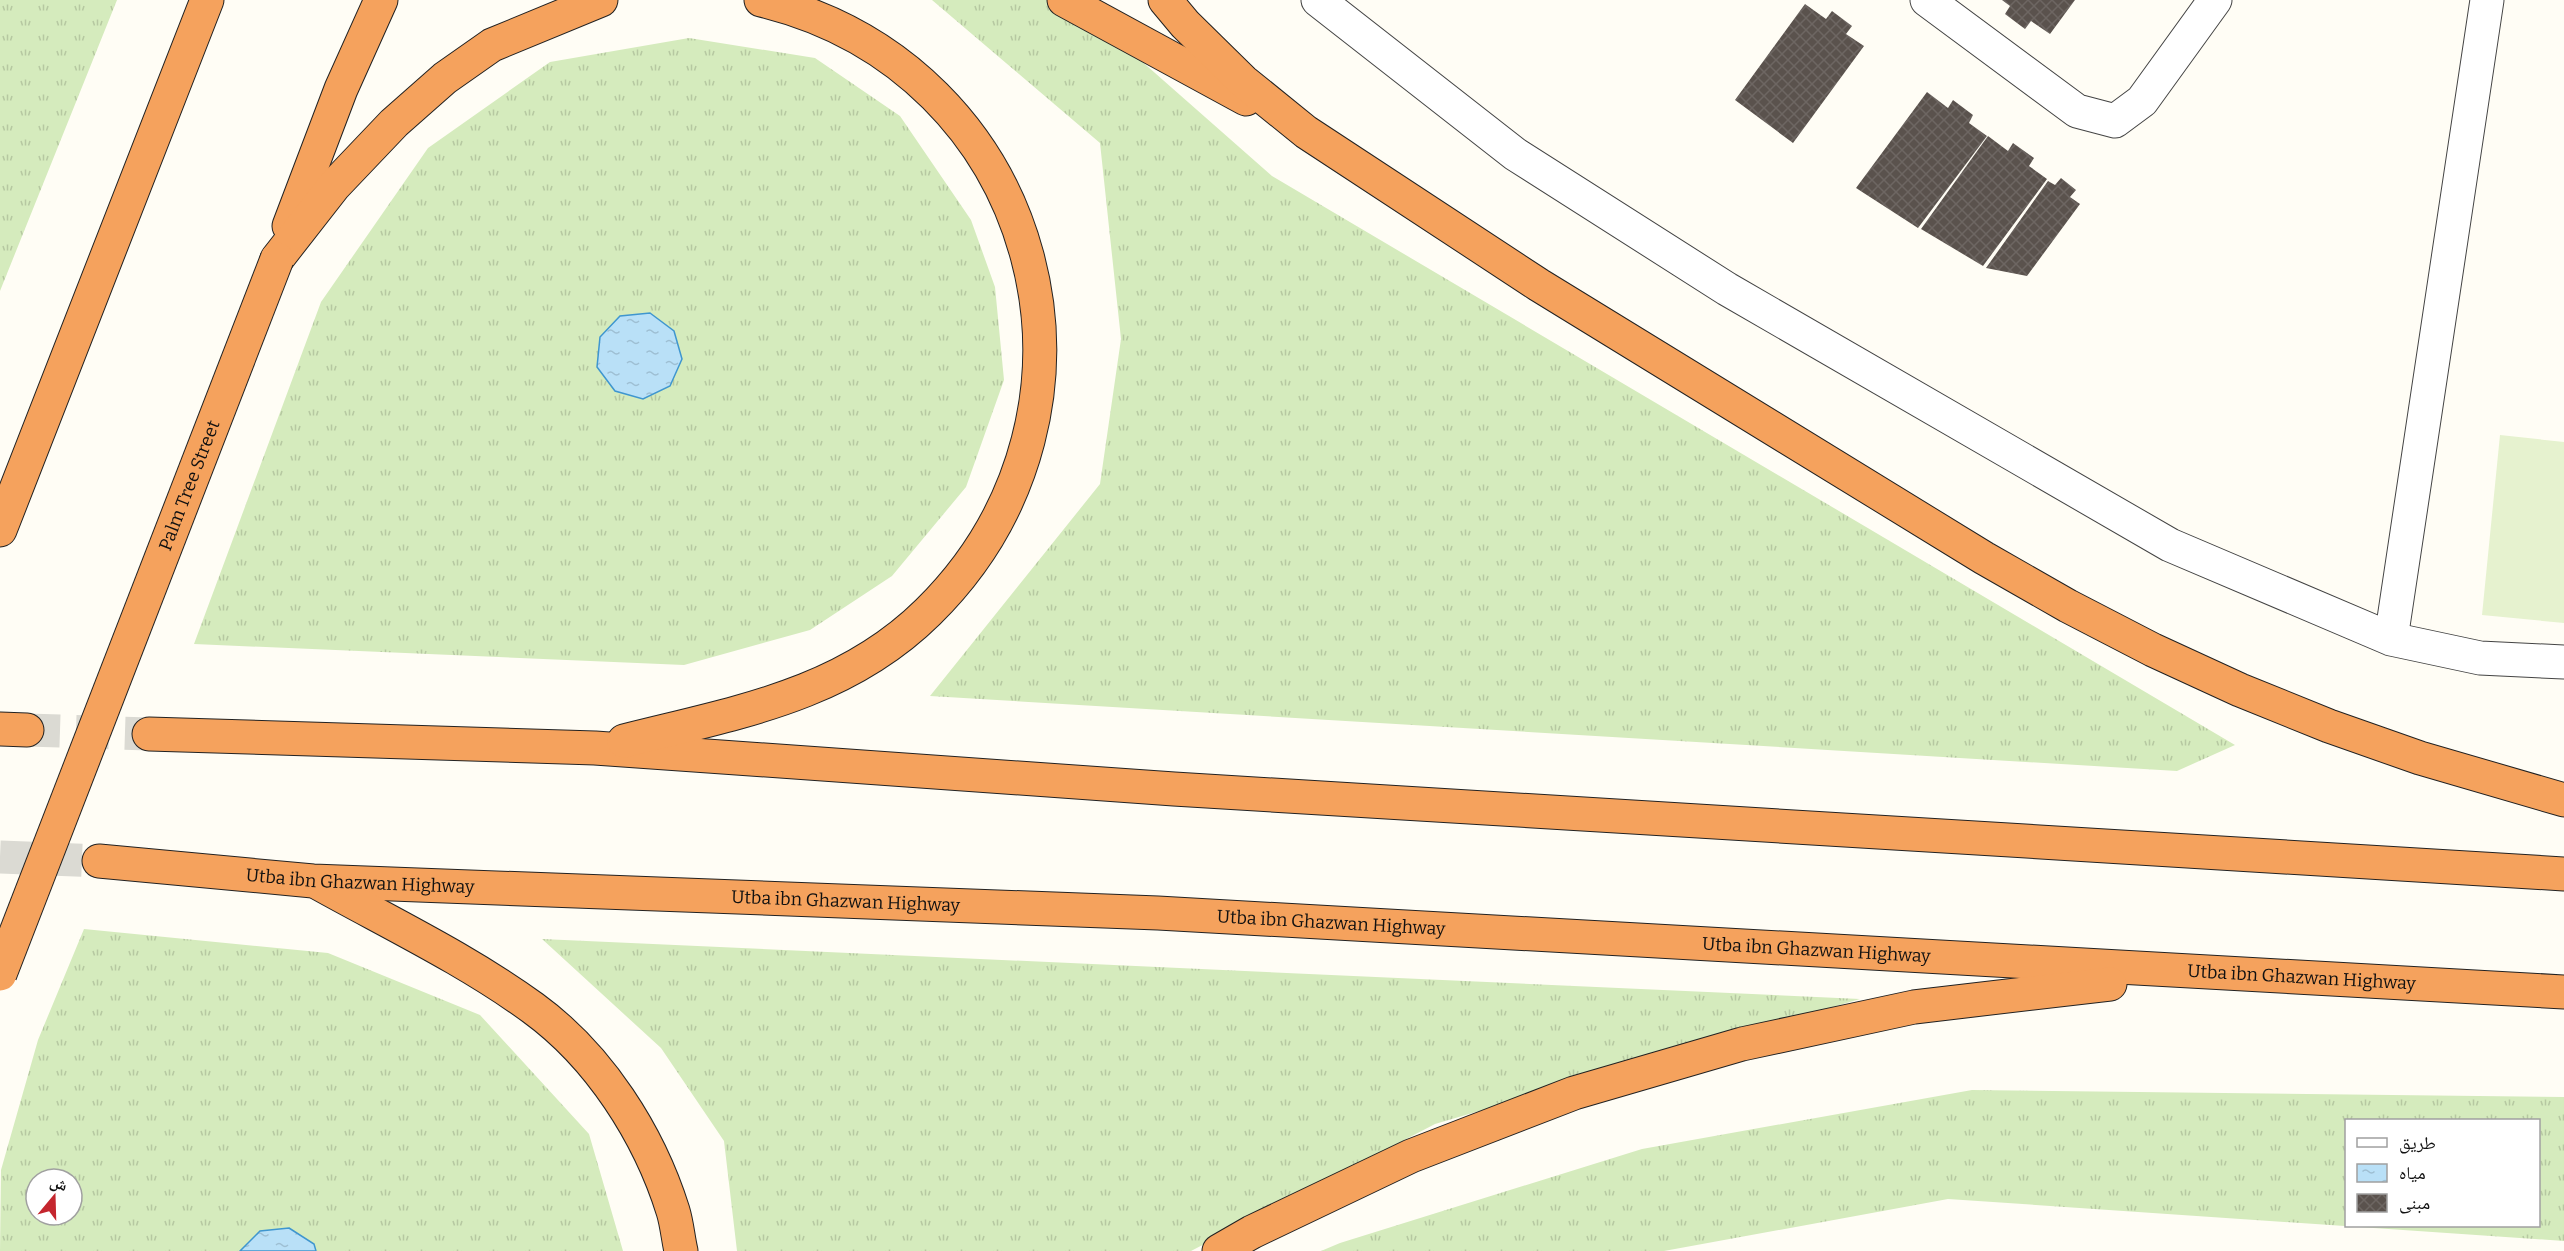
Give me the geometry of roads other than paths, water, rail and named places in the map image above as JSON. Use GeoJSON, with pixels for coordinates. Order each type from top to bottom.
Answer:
{"type":"FeatureCollection","features":[{"type":"Feature","properties":{"kind":"highway"},"geometry":{"type":"LineString","coordinates":[[0,530],[207,0]]}},
{"type":"Feature","properties":{"kind":"highway","name":"Palm Tree Street"},"geometry":{"type":"LineString","coordinates":[[0,974],[341,89],[381,0]]}},
{"type":"Feature","properties":{"kind":"highway"},"geometry":{"type":"LineString","coordinates":[[277,259],[334,186],[394,123],[445,78],[492,45],[601,0]]}},
{"type":"Feature","properties":{"kind":"highway"},"geometry":{"type":"LineString","coordinates":[[595,748],[777,702],[832,680],[882,650],[927,612],[966,568],[992,528],[1013,483],[1028,436],[1037,388],[1039,339],[1035,290],[1024,242],[1011,204],[992,169],[945,106],[916,78],[885,54],[841,27],[794,8],[761,0]]}},
{"type":"Feature","properties":{"kind":"highway"},"geometry":{"type":"LineString","coordinates":[[1064,0],[1306,132],[1539,285],[1984,558],[2068,606],[2153,650],[2230,686],[2330,726],[2420,758],[2564,800]]}},
{"type":"Feature","properties":{"kind":"highway"},"geometry":{"type":"LineString","coordinates":[[1165,0],[1185,24],[1243,81],[1306,132]]}},
{"type":"Feature","properties":{"kind":"highway"},"geometry":{"type":"LineString","coordinates":[[149,734],[595,748],[1174,789],[2564,874]]}},
{"type":"Feature","properties":{"kind":"highway","name":"Utba ibn Ghazwan Highway"},"geometry":{"type":"LineString","coordinates":[[99,861],[314,881],[1158,913],[2564,992]]}},
{"type":"Feature","properties":{"kind":"highway"},"geometry":{"type":"LineString","coordinates":[[314,881],[483,975],[535,1009],[580,1051],[620,1100],[651,1153],[673,1212],[681,1251]]}},
{"type":"Feature","properties":{"kind":"highway"},"geometry":{"type":"LineString","coordinates":[[1219,1251],[1252,1232],[1411,1156],[1574,1093],[1742,1044],[1914,1007],[2088,985],[2264,976]]}},
{"type":"Feature","properties":{"kind":"street"},"geometry":{"type":"LineString","coordinates":[[1318,0],[1515,154],[1737,295],[2170,545],[2391,639],[2480,658],[2564,662]]}},
{"type":"Feature","properties":{"kind":"street"},"geometry":{"type":"LineString","coordinates":[[1927,0],[2078,111],[2115,121],[2142,101],[2215,0]]}},
{"type":"Feature","properties":{"kind":"street"},"geometry":{"type":"LineString","coordinates":[[2391,639],[2487,0]]}},
{"type":"Feature","properties":{"kind":"water"},"geometry":{"type":"Polygon","coordinates":[[[650,313],[674,331],[682,359],[670,386],[643,399],[615,391],[597,367],[600,337],[620,316],[650,313]]]}},
{"type":"Feature","properties":{"kind":"water"},"geometry":{"type":"Polygon","coordinates":[[[289,1228],[314,1244],[316,1251],[240,1251],[260,1231],[289,1228]]]}},
{"type":"Feature","properties":{"kind":"tunnel"},"geometry":{"type":"LineString","coordinates":[[27,730],[149,734]]}},
{"type":"Feature","properties":{"kind":"tunnel"},"geometry":{"type":"LineString","coordinates":[[0,857],[99,861]]}}]}
